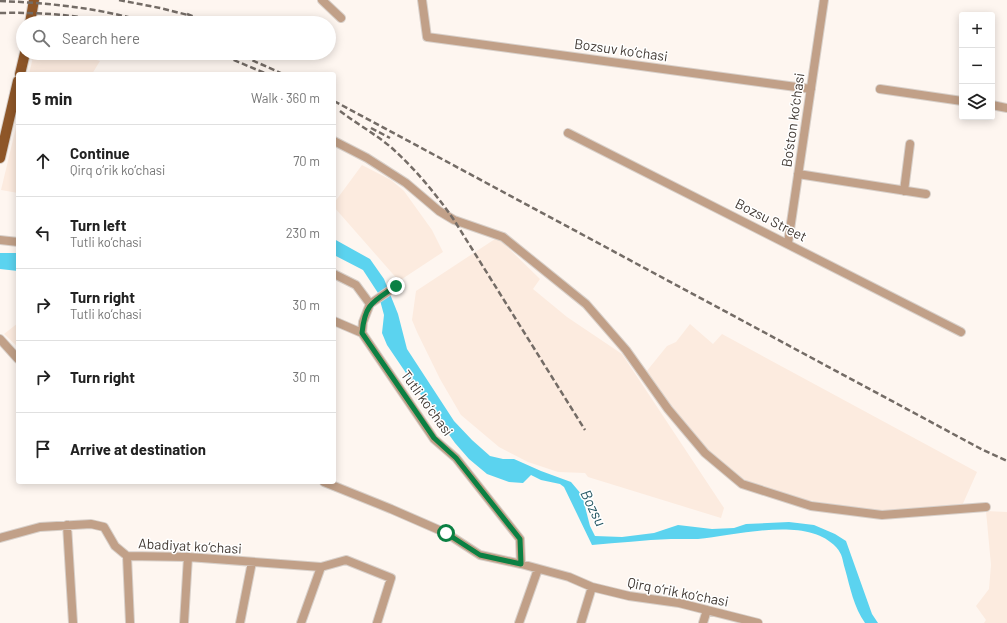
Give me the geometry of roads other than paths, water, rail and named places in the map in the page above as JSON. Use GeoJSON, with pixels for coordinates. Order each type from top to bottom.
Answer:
{"type":"FeatureCollection","features":[{"type":"Feature","properties":{"kind":"main road"},"geometry":{"type":"LineString","coordinates":[[31,16],[34,0]]}},
{"type":"Feature","properties":{"kind":"main road"},"geometry":{"type":"LineString","coordinates":[[20,72],[23,60]]}},
{"type":"Feature","properties":{"kind":"main road"},"geometry":{"type":"LineString","coordinates":[[0,158],[16,90]]}},
{"type":"Feature","properties":{"kind":"street"},"geometry":{"type":"LineString","coordinates":[[322,0],[341,18]]}},
{"type":"Feature","properties":{"kind":"street","name":"Bozsuv ko‘chasi"},"geometry":{"type":"LineString","coordinates":[[422,0],[427,37],[811,89]]}},
{"type":"Feature","properties":{"kind":"street","name":"Bo‘ston ko‘chasi"},"geometry":{"type":"LineString","coordinates":[[788,243],[824,0]]}},
{"type":"Feature","properties":{"kind":"street"},"geometry":{"type":"LineString","coordinates":[[880,89],[959,101]]}},
{"type":"Feature","properties":{"kind":"street"},"geometry":{"type":"LineString","coordinates":[[995,106],[1007,108]]}},
{"type":"Feature","properties":{"kind":"street","name":"Bozsu Street"},"geometry":{"type":"LineString","coordinates":[[568,133],[962,332]]}},
{"type":"Feature","properties":{"kind":"street"},"geometry":{"type":"LineString","coordinates":[[336,142],[367,158],[406,183],[439,211],[454,220],[503,237],[586,304],[626,350],[668,409],[705,453],[742,484],[811,506],[882,516],[986,507]]}},
{"type":"Feature","properties":{"kind":"street"},"geometry":{"type":"LineString","coordinates":[[904,191],[910,144]]}},
{"type":"Feature","properties":{"kind":"street"},"geometry":{"type":"LineString","coordinates":[[798,174],[926,194]]}},
{"type":"Feature","properties":{"kind":"street"},"geometry":{"type":"LineString","coordinates":[[0,240],[16,242]]}},
{"type":"Feature","properties":{"kind":"street"},"geometry":{"type":"LineString","coordinates":[[336,275],[356,285],[370,304]]}},
{"type":"Feature","properties":{"kind":"street"},"geometry":{"type":"LineString","coordinates":[[336,322],[362,333],[363,322],[370,304],[396,286]]}},
{"type":"Feature","properties":{"kind":"street","name":"Tutli ko‘chasi"},"geometry":{"type":"LineString","coordinates":[[362,333],[434,438],[456,458],[520,539],[521,564]]}},
{"type":"Feature","properties":{"kind":"street"},"geometry":{"type":"LineString","coordinates":[[0,339],[16,357]]}},
{"type":"Feature","properties":{"kind":"street","name":"Qirq o‘rik ko‘chasi"},"geometry":{"type":"LineString","coordinates":[[329,484],[446,533],[480,555],[569,577],[592,587],[629,596],[679,603],[758,623]]}},
{"type":"Feature","properties":{"kind":"street","name":"Abadiyat ko‘chasi"},"geometry":{"type":"LineString","coordinates":[[0,538],[40,527],[91,524],[104,527],[115,546],[127,556],[188,557],[321,567],[346,560],[391,578],[377,623]]}},
{"type":"Feature","properties":{"kind":"street"},"geometry":{"type":"LineString","coordinates":[[67,525],[73,623]]}},
{"type":"Feature","properties":{"kind":"street"},"geometry":{"type":"LineString","coordinates":[[127,556],[130,623]]}},
{"type":"Feature","properties":{"kind":"street"},"geometry":{"type":"LineString","coordinates":[[184,623],[188,557]]}},
{"type":"Feature","properties":{"kind":"street","name":"Abadiyat ko‘chasi"},"geometry":{"type":"LineString","coordinates":[[240,623],[252,562]]}},
{"type":"Feature","properties":{"kind":"street"},"geometry":{"type":"LineString","coordinates":[[301,623],[321,567]]}},
{"type":"Feature","properties":{"kind":"street"},"geometry":{"type":"LineString","coordinates":[[519,623],[538,569]]}},
{"type":"Feature","properties":{"kind":"street"},"geometry":{"type":"LineString","coordinates":[[581,623],[592,587]]}},
{"type":"Feature","properties":{"kind":"street"},"geometry":{"type":"LineString","coordinates":[[703,623],[707,610]]}},
{"type":"Feature","properties":{"kind":"water","name":"Bozsu"},"geometry":{"type":"Polygon","coordinates":[[[336,240],[370,259],[384,279],[398,314],[407,349],[454,421],[490,456],[503,459],[514,459],[571,482],[582,495],[590,526],[595,536],[622,537],[654,533],[678,525],[712,529],[734,528],[746,524],[789,522],[814,525],[835,534],[846,541],[872,614],[878,623],[865,623],[861,617],[853,597],[841,555],[836,547],[823,537],[807,532],[770,530],[698,539],[661,539],[592,545],[564,487],[560,484],[541,480],[531,475],[523,483],[509,482],[487,474],[469,459],[455,443],[387,345],[382,333],[384,315],[378,293],[363,270],[336,256],[336,240]]]}},
{"type":"Feature","properties":{"kind":"water"},"geometry":{"type":"Polygon","coordinates":[[[0,253],[16,253],[16,271],[0,269],[0,253]]]}},
{"type":"Feature","properties":{"kind":"railway"},"geometry":{"type":"LineString","coordinates":[[119,0],[192,16]]}},
{"type":"Feature","properties":{"kind":"railway"},"geometry":{"type":"LineString","coordinates":[[0,1],[75,7],[122,16]]}},
{"type":"Feature","properties":{"kind":"railway"},"geometry":{"type":"LineString","coordinates":[[0,13],[29,13],[67,16]]}},
{"type":"Feature","properties":{"kind":"railway"},"geometry":{"type":"LineString","coordinates":[[187,14],[192,16]]}},
{"type":"Feature","properties":{"kind":"railway"},"geometry":{"type":"LineString","coordinates":[[234,60],[262,72]]}},
{"type":"Feature","properties":{"kind":"railway"},"geometry":{"type":"LineString","coordinates":[[252,60],[279,72]]}},
{"type":"Feature","properties":{"kind":"railway"},"geometry":{"type":"LineString","coordinates":[[336,102],[983,450],[1007,461]]}},
{"type":"Feature","properties":{"kind":"railway"},"geometry":{"type":"LineString","coordinates":[[340,111],[393,149],[418,174],[440,201],[454,220],[585,430]]}},
{"type":"Feature","properties":{"kind":"railway"},"geometry":{"type":"LineString","coordinates":[[371,128],[390,138]]}}]}
